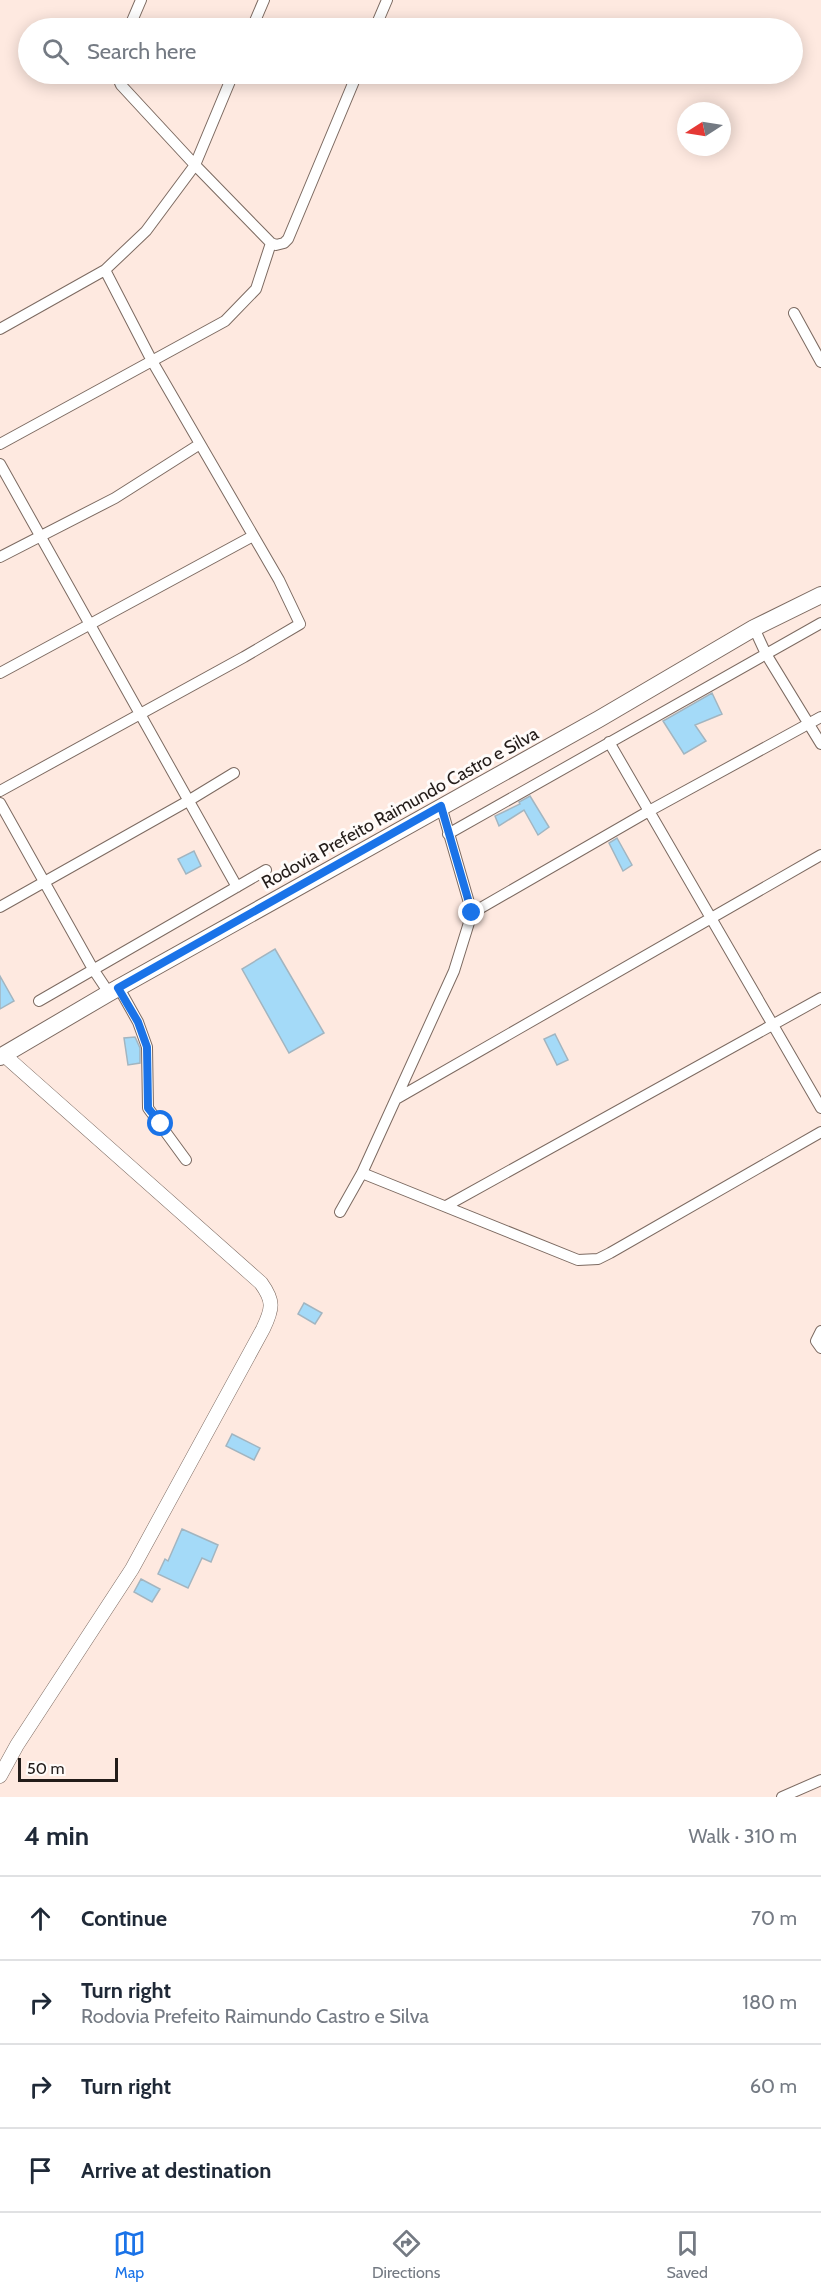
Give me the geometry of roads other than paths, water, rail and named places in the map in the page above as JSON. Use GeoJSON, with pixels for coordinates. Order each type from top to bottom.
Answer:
{"type":"FeatureCollection","features":[{"type":"Feature","properties":{"kind":"main road","name":"Rodovia Prefeito Raimundo Castro e Silva"},"geometry":{"type":"LineString","coordinates":[[2,1056],[598,719],[754,628],[821,595]]}},
{"type":"Feature","properties":{"kind":"street"},"geometry":{"type":"LineString","coordinates":[[133,18],[141,0]]}},
{"type":"Feature","properties":{"kind":"street"},"geometry":{"type":"LineString","coordinates":[[256,18],[264,0]]}},
{"type":"Feature","properties":{"kind":"street"},"geometry":{"type":"LineString","coordinates":[[379,18],[387,0]]}},
{"type":"Feature","properties":{"kind":"street"},"geometry":{"type":"LineString","coordinates":[[121,84],[271,243],[280,245],[288,239],[353,84]]}},
{"type":"Feature","properties":{"kind":"street"},"geometry":{"type":"LineString","coordinates":[[0,329],[105,270],[146,231],[195,165],[229,84]]}},
{"type":"Feature","properties":{"kind":"street"},"geometry":{"type":"LineString","coordinates":[[0,444],[225,321],[255,289],[271,243]]}},
{"type":"Feature","properties":{"kind":"street"},"geometry":{"type":"LineString","coordinates":[[0,791],[300,624],[279,580],[152,361],[105,270]]}},
{"type":"Feature","properties":{"kind":"street"},"geometry":{"type":"LineString","coordinates":[[794,313],[821,362]]}},
{"type":"Feature","properties":{"kind":"street"},"geometry":{"type":"LineString","coordinates":[[0,557],[39,535],[116,498],[200,444]]}},
{"type":"Feature","properties":{"kind":"street"},"geometry":{"type":"LineString","coordinates":[[0,464],[237,887]]}},
{"type":"Feature","properties":{"kind":"street"},"geometry":{"type":"LineString","coordinates":[[0,673],[253,536]]}},
{"type":"Feature","properties":{"kind":"street"},"geometry":{"type":"LineString","coordinates":[[448,834],[821,623]]}},
{"type":"Feature","properties":{"kind":"street"},"geometry":{"type":"LineString","coordinates":[[754,628],[766,654],[821,744]]}},
{"type":"Feature","properties":{"kind":"street"},"geometry":{"type":"LineString","coordinates":[[472,913],[649,811],[821,717]]}},
{"type":"Feature","properties":{"kind":"street"},"geometry":{"type":"LineString","coordinates":[[609,742],[821,1108]]}},
{"type":"Feature","properties":{"kind":"street"},"geometry":{"type":"LineString","coordinates":[[0,907],[234,773]]}},
{"type":"Feature","properties":{"kind":"street"},"geometry":{"type":"LineString","coordinates":[[0,803],[93,969],[138,1022],[147,1047],[148,1108],[186,1160]]}},
{"type":"Feature","properties":{"kind":"street"},"geometry":{"type":"LineString","coordinates":[[340,1212],[362,1173],[454,971],[472,913],[441,806]]}},
{"type":"Feature","properties":{"kind":"street"},"geometry":{"type":"LineString","coordinates":[[396,1099],[821,855]]}},
{"type":"Feature","properties":{"kind":"street"},"geometry":{"type":"LineString","coordinates":[[39,1001],[266,870]]}},
{"type":"Feature","properties":{"kind":"street"},"geometry":{"type":"LineString","coordinates":[[446,1206],[821,998]]}},
{"type":"Feature","properties":{"kind":"street"},"geometry":{"type":"LineString","coordinates":[[0,1776],[132,1569],[263,1329],[271,1305],[270,1296],[261,1283],[2,1056]]}},
{"type":"Feature","properties":{"kind":"street"},"geometry":{"type":"LineString","coordinates":[[362,1173],[578,1260],[598,1258],[821,1132]]}},
{"type":"Feature","properties":{"kind":"street"},"geometry":{"type":"LineString","coordinates":[[821,1331],[816,1341],[821,1348]]}},
{"type":"Feature","properties":{"kind":"street"},"geometry":{"type":"LineString","coordinates":[[782,1797],[821,1780]]}}]}
